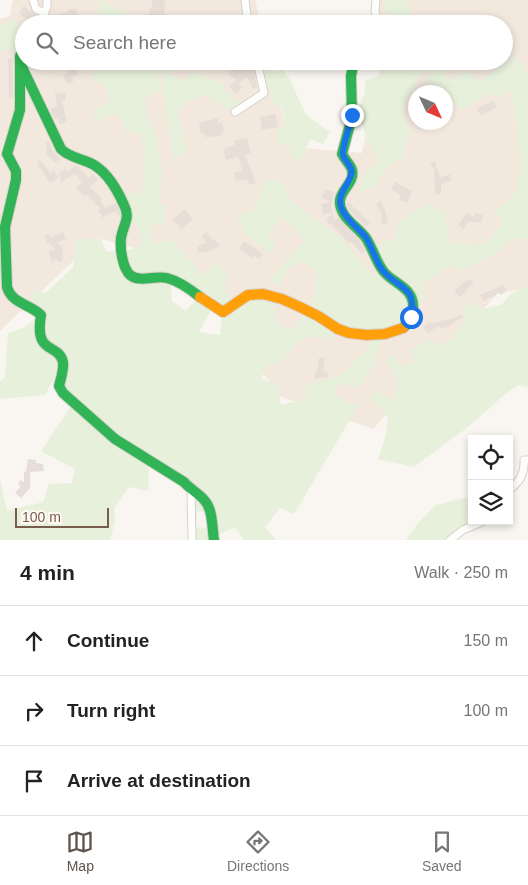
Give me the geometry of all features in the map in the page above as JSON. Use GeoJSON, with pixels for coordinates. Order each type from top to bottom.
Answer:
{"type":"FeatureCollection","features":[{"type":"Feature","properties":{"kind":"street"},"geometry":{"type":"LineString","coordinates":[[32,0],[36,9],[45,13],[47,0]]}},
{"type":"Feature","properties":{"kind":"street"},"geometry":{"type":"LineString","coordinates":[[245,0],[247,15]]}},
{"type":"Feature","properties":{"kind":"street"},"geometry":{"type":"LineString","coordinates":[[376,0],[376,15]]}},
{"type":"Feature","properties":{"kind":"street"},"geometry":{"type":"LineString","coordinates":[[20,70],[20,110],[7,154],[16,171],[5,227],[8,264],[6,276],[9,294],[16,301],[35,309],[40,315],[40,337],[60,357],[64,365],[59,386],[63,393],[115,439],[184,482],[191,490],[205,500],[209,509],[214,540]]}},
{"type":"Feature","properties":{"kind":"street"},"geometry":{"type":"LineString","coordinates":[[23,70],[61,149],[65,154],[97,166],[114,186],[128,214],[128,220],[121,239],[127,272],[135,278],[165,277],[175,281],[223,312],[248,294],[259,292],[314,313],[338,329],[361,335],[382,335],[397,332],[406,325],[411,317],[414,306],[412,295],[384,272],[365,237],[344,214],[340,205],[341,196],[352,174],[350,165],[342,155],[352,115],[349,78],[351,70]]}},
{"type":"Feature","properties":{"kind":"street"},"geometry":{"type":"LineString","coordinates":[[235,112],[264,93],[259,70]]}},
{"type":"Feature","properties":{"kind":"street"},"geometry":{"type":"LineString","coordinates":[[513,486],[524,471],[524,460],[528,460]]}},
{"type":"Feature","properties":{"kind":"street"},"geometry":{"type":"LineString","coordinates":[[191,490],[192,540]]}},
{"type":"Feature","properties":{"kind":"street"},"geometry":{"type":"LineString","coordinates":[[450,540],[463,530],[475,525]]}},
{"type":"Feature","properties":{"kind":"shaded area"},"geometry":{"type":"Polygon","coordinates":[[[13,0],[255,0],[259,15],[15,15],[15,70],[272,70],[290,147],[362,153],[380,70],[513,70],[513,15],[375,15],[371,0],[528,0],[528,289],[499,292],[373,429],[279,396],[187,262],[97,238],[0,331],[0,19],[10,16],[13,0]]]}},
{"type":"Feature","properties":{"kind":"green space"},"geometry":{"type":"Polygon","coordinates":[[[100,0],[125,12],[124,15],[98,15],[100,0]]]}},
{"type":"Feature","properties":{"kind":"green space"},"geometry":{"type":"Polygon","coordinates":[[[386,0],[408,0],[411,15],[391,15],[384,9],[386,0]]]}},
{"type":"Feature","properties":{"kind":"green space"},"geometry":{"type":"Polygon","coordinates":[[[14,19],[15,53],[5,49],[0,51],[0,26],[14,19]]]}},
{"type":"Feature","properties":{"kind":"green space"},"geometry":{"type":"Polygon","coordinates":[[[514,56],[525,69],[528,77],[528,238],[510,240],[496,255],[462,270],[450,267],[423,283],[427,300],[416,303],[388,273],[373,248],[395,238],[398,221],[427,204],[445,212],[450,243],[483,245],[503,224],[494,211],[514,194],[519,173],[512,90],[498,97],[491,93],[461,110],[453,101],[453,85],[430,85],[427,80],[434,70],[440,70],[448,81],[469,70],[479,82],[495,70],[513,70],[514,56]]]}},
{"type":"Feature","properties":{"kind":"green space"},"geometry":{"type":"Polygon","coordinates":[[[93,70],[158,70],[160,90],[145,98],[146,113],[155,133],[162,171],[159,204],[165,205],[166,222],[154,224],[150,238],[154,244],[172,241],[204,276],[216,262],[230,278],[223,286],[231,300],[225,306],[216,303],[197,290],[136,274],[129,269],[127,251],[142,245],[138,226],[131,222],[133,214],[126,194],[142,192],[144,155],[140,132],[127,133],[117,113],[96,121],[93,111],[110,100],[103,82],[92,82],[93,70]]]}},
{"type":"Feature","properties":{"kind":"green space"},"geometry":{"type":"Polygon","coordinates":[[[162,70],[169,70],[169,73],[183,80],[195,72],[221,83],[226,92],[242,105],[231,110],[205,95],[188,100],[178,113],[187,152],[174,161],[164,99],[162,70]]]}},
{"type":"Feature","properties":{"kind":"green space"},"geometry":{"type":"Polygon","coordinates":[[[283,70],[290,80],[306,115],[330,132],[323,144],[310,139],[301,162],[292,158],[288,143],[279,144],[275,132],[285,126],[282,108],[272,102],[265,73],[283,70]]]}},
{"type":"Feature","properties":{"kind":"green space"},"geometry":{"type":"Polygon","coordinates":[[[397,70],[423,70],[415,85],[408,85],[408,97],[402,108],[410,133],[404,146],[406,156],[386,168],[375,188],[358,193],[364,175],[379,160],[369,143],[357,112],[364,95],[366,80],[397,70]]]}},
{"type":"Feature","properties":{"kind":"green space"},"geometry":{"type":"Polygon","coordinates":[[[281,179],[290,200],[344,241],[373,276],[381,274],[406,291],[412,308],[402,326],[379,333],[338,327],[312,310],[317,272],[302,262],[289,267],[278,288],[270,279],[304,241],[292,226],[281,218],[267,235],[276,245],[269,253],[245,234],[236,215],[255,210],[265,181],[281,179]]]}},
{"type":"Feature","properties":{"kind":"green space"},"geometry":{"type":"Polygon","coordinates":[[[75,239],[101,239],[106,252],[119,250],[125,273],[171,283],[172,301],[186,311],[196,299],[211,310],[199,332],[220,335],[222,315],[239,303],[258,295],[274,300],[276,324],[293,330],[305,312],[337,331],[330,340],[312,336],[298,342],[282,362],[270,364],[261,378],[279,387],[281,405],[306,399],[305,385],[334,378],[346,372],[358,356],[366,352],[372,338],[382,339],[374,366],[359,387],[342,383],[333,392],[343,401],[359,404],[294,514],[280,508],[265,527],[276,540],[244,540],[235,527],[216,536],[212,509],[117,438],[62,387],[68,366],[68,358],[46,341],[43,332],[44,314],[29,303],[34,290],[45,293],[73,268],[75,239]]]}},
{"type":"Feature","properties":{"kind":"green space"},"geometry":{"type":"Polygon","coordinates":[[[528,287],[528,387],[518,385],[468,427],[414,467],[378,459],[386,435],[388,416],[370,397],[377,392],[392,400],[398,383],[396,375],[385,360],[395,356],[401,365],[413,365],[412,350],[429,339],[440,346],[450,340],[466,319],[463,307],[475,302],[481,309],[501,305],[512,293],[528,287]]]}},
{"type":"Feature","properties":{"kind":"green space"},"geometry":{"type":"Polygon","coordinates":[[[37,318],[34,337],[38,345],[60,363],[59,370],[45,395],[0,399],[0,381],[5,378],[8,333],[23,328],[37,318]]]}},
{"type":"Feature","properties":{"kind":"green space"},"geometry":{"type":"Polygon","coordinates":[[[72,405],[149,462],[148,491],[129,487],[114,508],[115,522],[110,540],[0,540],[0,479],[7,511],[43,502],[49,484],[72,483],[75,469],[41,451],[72,405]]]}},
{"type":"Feature","properties":{"kind":"green space"},"geometry":{"type":"Polygon","coordinates":[[[193,495],[203,503],[206,512],[197,511],[196,527],[209,528],[211,540],[193,540],[193,495]]]}},
{"type":"Feature","properties":{"kind":"green space"},"geometry":{"type":"Polygon","coordinates":[[[468,497],[468,525],[473,525],[448,540],[406,540],[419,522],[436,505],[468,497]]]}},
{"type":"Feature","properties":{"kind":"building"},"geometry":{"type":"Polygon","coordinates":[[[152,0],[165,0],[164,15],[150,15],[150,7],[152,7],[152,0]]]}},
{"type":"Feature","properties":{"kind":"building"},"geometry":{"type":"Polygon","coordinates":[[[23,6],[37,15],[21,15],[19,14],[23,6]]]}},
{"type":"Feature","properties":{"kind":"building"},"geometry":{"type":"Polygon","coordinates":[[[76,8],[77,15],[56,15],[69,12],[68,10],[76,8]]]}},
{"type":"Feature","properties":{"kind":"building"},"geometry":{"type":"Polygon","coordinates":[[[8,59],[13,59],[13,98],[9,98],[8,59]]]}},
{"type":"Feature","properties":{"kind":"building"},"geometry":{"type":"Polygon","coordinates":[[[76,70],[78,75],[72,77],[74,81],[67,84],[63,75],[76,70]]]}},
{"type":"Feature","properties":{"kind":"building"},"geometry":{"type":"Polygon","coordinates":[[[232,70],[254,70],[257,87],[253,89],[247,77],[239,84],[242,88],[235,94],[229,86],[236,80],[228,73],[232,70]]]}},
{"type":"Feature","properties":{"kind":"building"},"geometry":{"type":"Polygon","coordinates":[[[55,92],[66,94],[65,101],[62,100],[67,122],[59,124],[58,118],[54,119],[50,109],[57,106],[55,92]]]}},
{"type":"Feature","properties":{"kind":"building"},"geometry":{"type":"Polygon","coordinates":[[[493,100],[497,107],[481,116],[477,109],[493,100]]]}},
{"type":"Feature","properties":{"kind":"building"},"geometry":{"type":"Polygon","coordinates":[[[275,114],[278,127],[262,130],[260,117],[275,114]]]}},
{"type":"Feature","properties":{"kind":"building"},"geometry":{"type":"Polygon","coordinates":[[[218,118],[218,123],[222,123],[224,132],[220,133],[221,136],[205,137],[204,133],[201,134],[199,123],[218,118]]]}},
{"type":"Feature","properties":{"kind":"building"},"geometry":{"type":"Polygon","coordinates":[[[247,138],[251,153],[245,155],[256,183],[249,185],[247,179],[236,181],[234,172],[243,171],[238,157],[226,160],[223,149],[235,145],[234,141],[247,138]]]}},
{"type":"Feature","properties":{"kind":"building"},"geometry":{"type":"Polygon","coordinates":[[[46,142],[50,142],[52,150],[60,159],[55,163],[47,155],[46,142]]]}},
{"type":"Feature","properties":{"kind":"building"},"geometry":{"type":"Polygon","coordinates":[[[40,160],[50,173],[54,170],[58,178],[50,183],[37,165],[39,164],[37,161],[40,160]]]}},
{"type":"Feature","properties":{"kind":"building"},"geometry":{"type":"Polygon","coordinates":[[[435,161],[440,178],[450,174],[452,180],[441,184],[441,194],[435,194],[434,168],[432,168],[430,163],[435,161]]]}},
{"type":"Feature","properties":{"kind":"building"},"geometry":{"type":"Polygon","coordinates":[[[76,165],[89,178],[93,174],[98,179],[90,187],[102,198],[100,200],[105,208],[116,203],[121,218],[114,211],[103,218],[98,210],[101,209],[86,194],[84,196],[76,188],[82,182],[75,174],[60,181],[62,178],[59,173],[66,169],[68,172],[76,165]]]}},
{"type":"Feature","properties":{"kind":"building"},"geometry":{"type":"Polygon","coordinates":[[[395,182],[412,191],[407,203],[399,200],[401,195],[391,189],[395,182]]]}},
{"type":"Feature","properties":{"kind":"building"},"geometry":{"type":"Polygon","coordinates":[[[326,189],[334,192],[332,212],[323,214],[321,204],[331,202],[321,198],[326,189]]]}},
{"type":"Feature","properties":{"kind":"building"},"geometry":{"type":"Polygon","coordinates":[[[381,200],[388,223],[382,224],[381,210],[379,211],[376,204],[381,200]]]}},
{"type":"Feature","properties":{"kind":"building"},"geometry":{"type":"Polygon","coordinates":[[[348,202],[370,223],[366,227],[350,211],[348,202]]]}},
{"type":"Feature","properties":{"kind":"building"},"geometry":{"type":"Polygon","coordinates":[[[184,209],[193,219],[182,229],[173,220],[184,209]]]}},
{"type":"Feature","properties":{"kind":"building"},"geometry":{"type":"Polygon","coordinates":[[[467,212],[474,217],[475,213],[483,215],[481,222],[484,223],[469,221],[463,229],[458,225],[467,212]]]}},
{"type":"Feature","properties":{"kind":"building"},"geometry":{"type":"Polygon","coordinates":[[[333,213],[334,221],[338,217],[358,238],[366,251],[362,254],[351,241],[349,243],[330,223],[329,225],[326,221],[333,213]]]}},
{"type":"Feature","properties":{"kind":"building"},"geometry":{"type":"Polygon","coordinates":[[[63,232],[66,239],[57,242],[62,248],[63,261],[57,262],[57,259],[51,262],[49,252],[55,249],[46,241],[45,235],[49,234],[50,238],[63,232]]]}},
{"type":"Feature","properties":{"kind":"building"},"geometry":{"type":"Polygon","coordinates":[[[207,232],[219,246],[206,253],[204,251],[199,253],[197,247],[206,243],[202,236],[207,232]]]}},
{"type":"Feature","properties":{"kind":"building"},"geometry":{"type":"Polygon","coordinates":[[[244,241],[263,254],[259,259],[254,255],[252,258],[239,249],[244,241]]]}},
{"type":"Feature","properties":{"kind":"building"},"geometry":{"type":"Polygon","coordinates":[[[468,279],[474,282],[460,297],[454,291],[468,279]]]}},
{"type":"Feature","properties":{"kind":"building"},"geometry":{"type":"Polygon","coordinates":[[[504,285],[507,291],[483,301],[480,295],[504,285]]]}},
{"type":"Feature","properties":{"kind":"building"},"geometry":{"type":"Polygon","coordinates":[[[463,315],[463,317],[449,325],[449,327],[440,329],[439,325],[428,333],[423,327],[430,322],[431,324],[463,315]]]}},
{"type":"Feature","properties":{"kind":"building"},"geometry":{"type":"Polygon","coordinates":[[[319,358],[325,358],[323,371],[327,371],[328,377],[315,379],[315,372],[317,372],[319,358]]]}},
{"type":"Feature","properties":{"kind":"building"},"geometry":{"type":"Polygon","coordinates":[[[28,459],[36,460],[36,463],[43,464],[44,471],[30,472],[30,488],[21,498],[15,493],[21,486],[18,485],[20,480],[24,482],[24,472],[26,472],[28,459]]]}},
{"type":"Feature","properties":{"kind":"traffic: fast"},"geometry":{"type":"LineString","coordinates":[[20,70],[20,110],[7,154],[16,171],[16,180],[5,227],[7,287],[9,293],[41,315],[41,337],[44,343],[56,352],[63,362],[59,386],[63,393],[115,439],[184,482],[201,496],[210,509],[214,540]]}},
{"type":"Feature","properties":{"kind":"traffic: fast"},"geometry":{"type":"LineString","coordinates":[[23,70],[61,149],[67,154],[100,169],[118,193],[127,214],[121,242],[122,257],[127,272],[134,277],[143,279],[162,277],[171,279],[200,297]]}},
{"type":"Feature","properties":{"kind":"traffic: fast"},"geometry":{"type":"LineString","coordinates":[[352,70],[352,117],[342,154],[352,170],[352,176],[341,196],[341,208],[347,219],[366,238],[384,272],[411,296],[413,302],[412,315],[409,322],[403,328]]}},
{"type":"Feature","properties":{"kind":"traffic: slow"},"geometry":{"type":"LineString","coordinates":[[200,297],[223,312],[248,295],[263,294],[282,299],[300,307],[338,329],[349,333],[385,334],[403,328]]}},
{"type":"Feature","properties":{"kind":"route"},"geometry":{"type":"LineString","coordinates":[[352,115],[342,155],[350,165],[352,174],[341,196],[340,205],[344,214],[365,237],[384,272],[412,295],[414,306],[411,317]]}}]}
